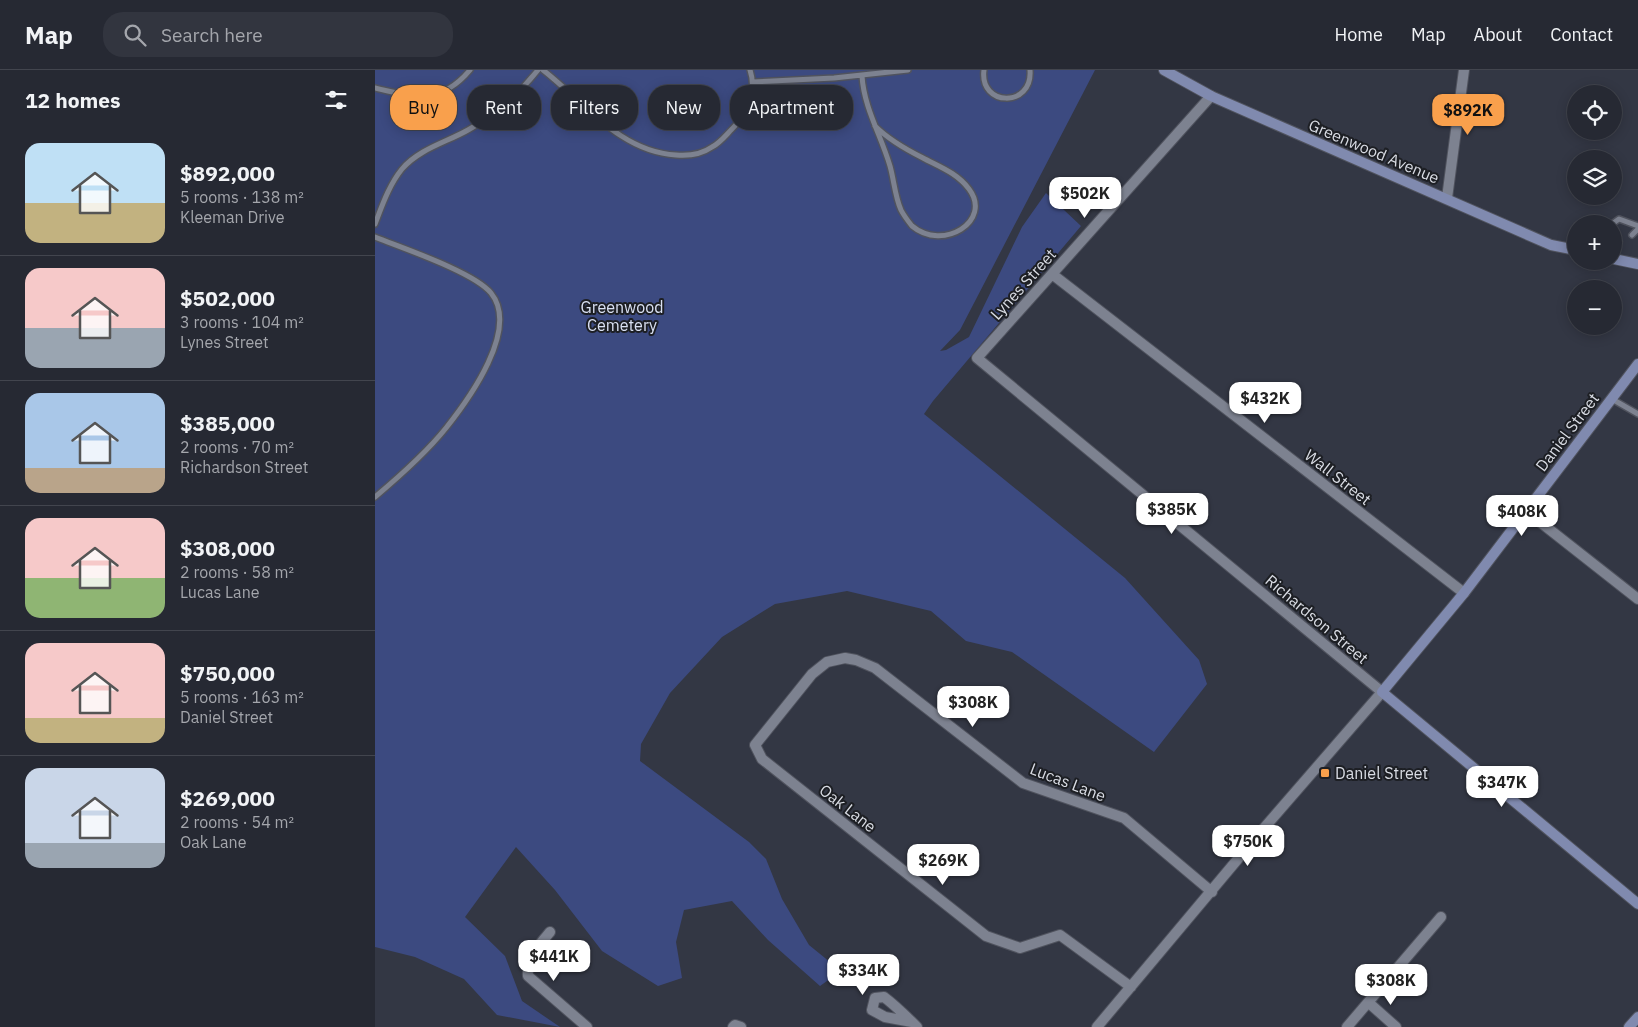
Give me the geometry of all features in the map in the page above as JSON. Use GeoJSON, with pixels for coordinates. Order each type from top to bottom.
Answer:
{"type":"FeatureCollection","features":[{"type":"Feature","properties":{"kind":"street","name":"Greenwood Avenue"},"geometry":{"type":"LineString","coordinates":[[1164,70],[1211,96],[1551,245],[1567,248]]}},
{"type":"Feature","properties":{"kind":"street"},"geometry":{"type":"LineString","coordinates":[[1447,198],[1464,70]]}},
{"type":"Feature","properties":{"kind":"street","name":"Lynes Street"},"geometry":{"type":"LineString","coordinates":[[977,358],[1211,96]]}},
{"type":"Feature","properties":{"kind":"street"},"geometry":{"type":"LineString","coordinates":[[1622,260],[1637,262]]}},
{"type":"Feature","properties":{"kind":"street","name":"Wall Street"},"geometry":{"type":"LineString","coordinates":[[1052,274],[1464,593]]}},
{"type":"Feature","properties":{"kind":"street","name":"Richardson Street"},"geometry":{"type":"LineString","coordinates":[[977,358],[1638,904]]}},
{"type":"Feature","properties":{"kind":"street","name":"Daniel Street"},"geometry":{"type":"LineString","coordinates":[[1097,1027],[1464,593],[1638,364]]}},
{"type":"Feature","properties":{"kind":"street"},"geometry":{"type":"LineString","coordinates":[[1526,511],[1638,599]]}},
{"type":"Feature","properties":{"kind":"street","name":"Lucas Lane"},"geometry":{"type":"LineString","coordinates":[[755,745],[812,674],[827,662],[845,658],[856,660],[875,668],[1023,783],[1124,818],[1212,892]]}},
{"type":"Feature","properties":{"kind":"street","name":"Oak Lane"},"geometry":{"type":"LineString","coordinates":[[755,745],[762,759],[986,936],[1020,948],[1060,935],[1131,987]]}},
{"type":"Feature","properties":{"kind":"street"},"geometry":{"type":"LineString","coordinates":[[1347,1027],[1441,918]]}},
{"type":"Feature","properties":{"kind":"street"},"geometry":{"type":"LineString","coordinates":[[550,932],[536,948],[527,969],[528,976],[587,1027]]}},
{"type":"Feature","properties":{"kind":"street"},"geometry":{"type":"LineString","coordinates":[[1369,1003],[1396,1027]]}},
{"type":"Feature","properties":{"kind":"street"},"geometry":{"type":"LineString","coordinates":[[1629,1027],[1638,1017]]}},
{"type":"Feature","properties":{"kind":"lane"},"geometry":{"type":"LineString","coordinates":[[376,89],[416,97],[432,95],[459,82],[470,70]]}},
{"type":"Feature","properties":{"kind":"lane"},"geometry":{"type":"LineString","coordinates":[[375,224],[378,212],[394,180],[407,164],[430,149],[467,131],[498,112],[538,70]]}},
{"type":"Feature","properties":{"kind":"lane"},"geometry":{"type":"LineString","coordinates":[[543,70],[594,116],[627,139],[642,148],[665,155],[684,156],[700,153],[712,148],[735,127],[745,113],[750,100],[753,82],[750,70]]}},
{"type":"Feature","properties":{"kind":"lane"},"geometry":{"type":"LineString","coordinates":[[753,82],[862,76],[908,70]]}},
{"type":"Feature","properties":{"kind":"lane"},"geometry":{"type":"LineString","coordinates":[[983,70],[984,81],[991,92],[1003,98],[1009,98],[1022,93],[1029,82],[1030,70]]}},
{"type":"Feature","properties":{"kind":"lane"},"geometry":{"type":"LineString","coordinates":[[862,76],[863,93],[875,126],[890,167],[899,204],[906,219],[917,229],[933,236],[951,235],[966,226],[973,216],[974,198],[964,182],[943,167],[892,140],[875,126]]}},
{"type":"Feature","properties":{"kind":"lane"},"geometry":{"type":"LineString","coordinates":[[1622,220],[1638,227],[1632,236]]}},
{"type":"Feature","properties":{"kind":"lane"},"geometry":{"type":"LineString","coordinates":[[375,236],[452,269],[480,284],[490,292],[495,300],[499,310],[500,321],[499,336],[491,356],[461,408],[437,439],[375,497]]}},
{"type":"Feature","properties":{"kind":"lane"},"geometry":{"type":"LineString","coordinates":[[1611,399],[1638,414]]}},
{"type":"Feature","properties":{"kind":"green space","name":"Greenwood Cemetery"},"geometry":{"type":"Polygon","coordinates":[[[375,70],[1095,70],[960,330],[940,351],[946,350],[969,337],[1022,227],[1046,193],[1081,226],[924,414],[1125,578],[1199,660],[1207,684],[1154,752],[1012,652],[966,641],[931,611],[847,591],[775,604],[722,637],[670,693],[641,744],[640,761],[749,842],[766,859],[782,899],[809,945],[841,971],[820,986],[768,940],[732,901],[684,910],[676,942],[682,978],[658,986],[602,951],[555,890],[516,847],[465,917],[505,956],[522,1001],[560,1027],[497,1015],[464,979],[415,957],[375,947],[375,70]]]}},
{"type":"Feature","properties":{"kind":"place","name":"Daniel Street"},"geometry":{"type":"Point","coordinates":[1325,773]}}]}
